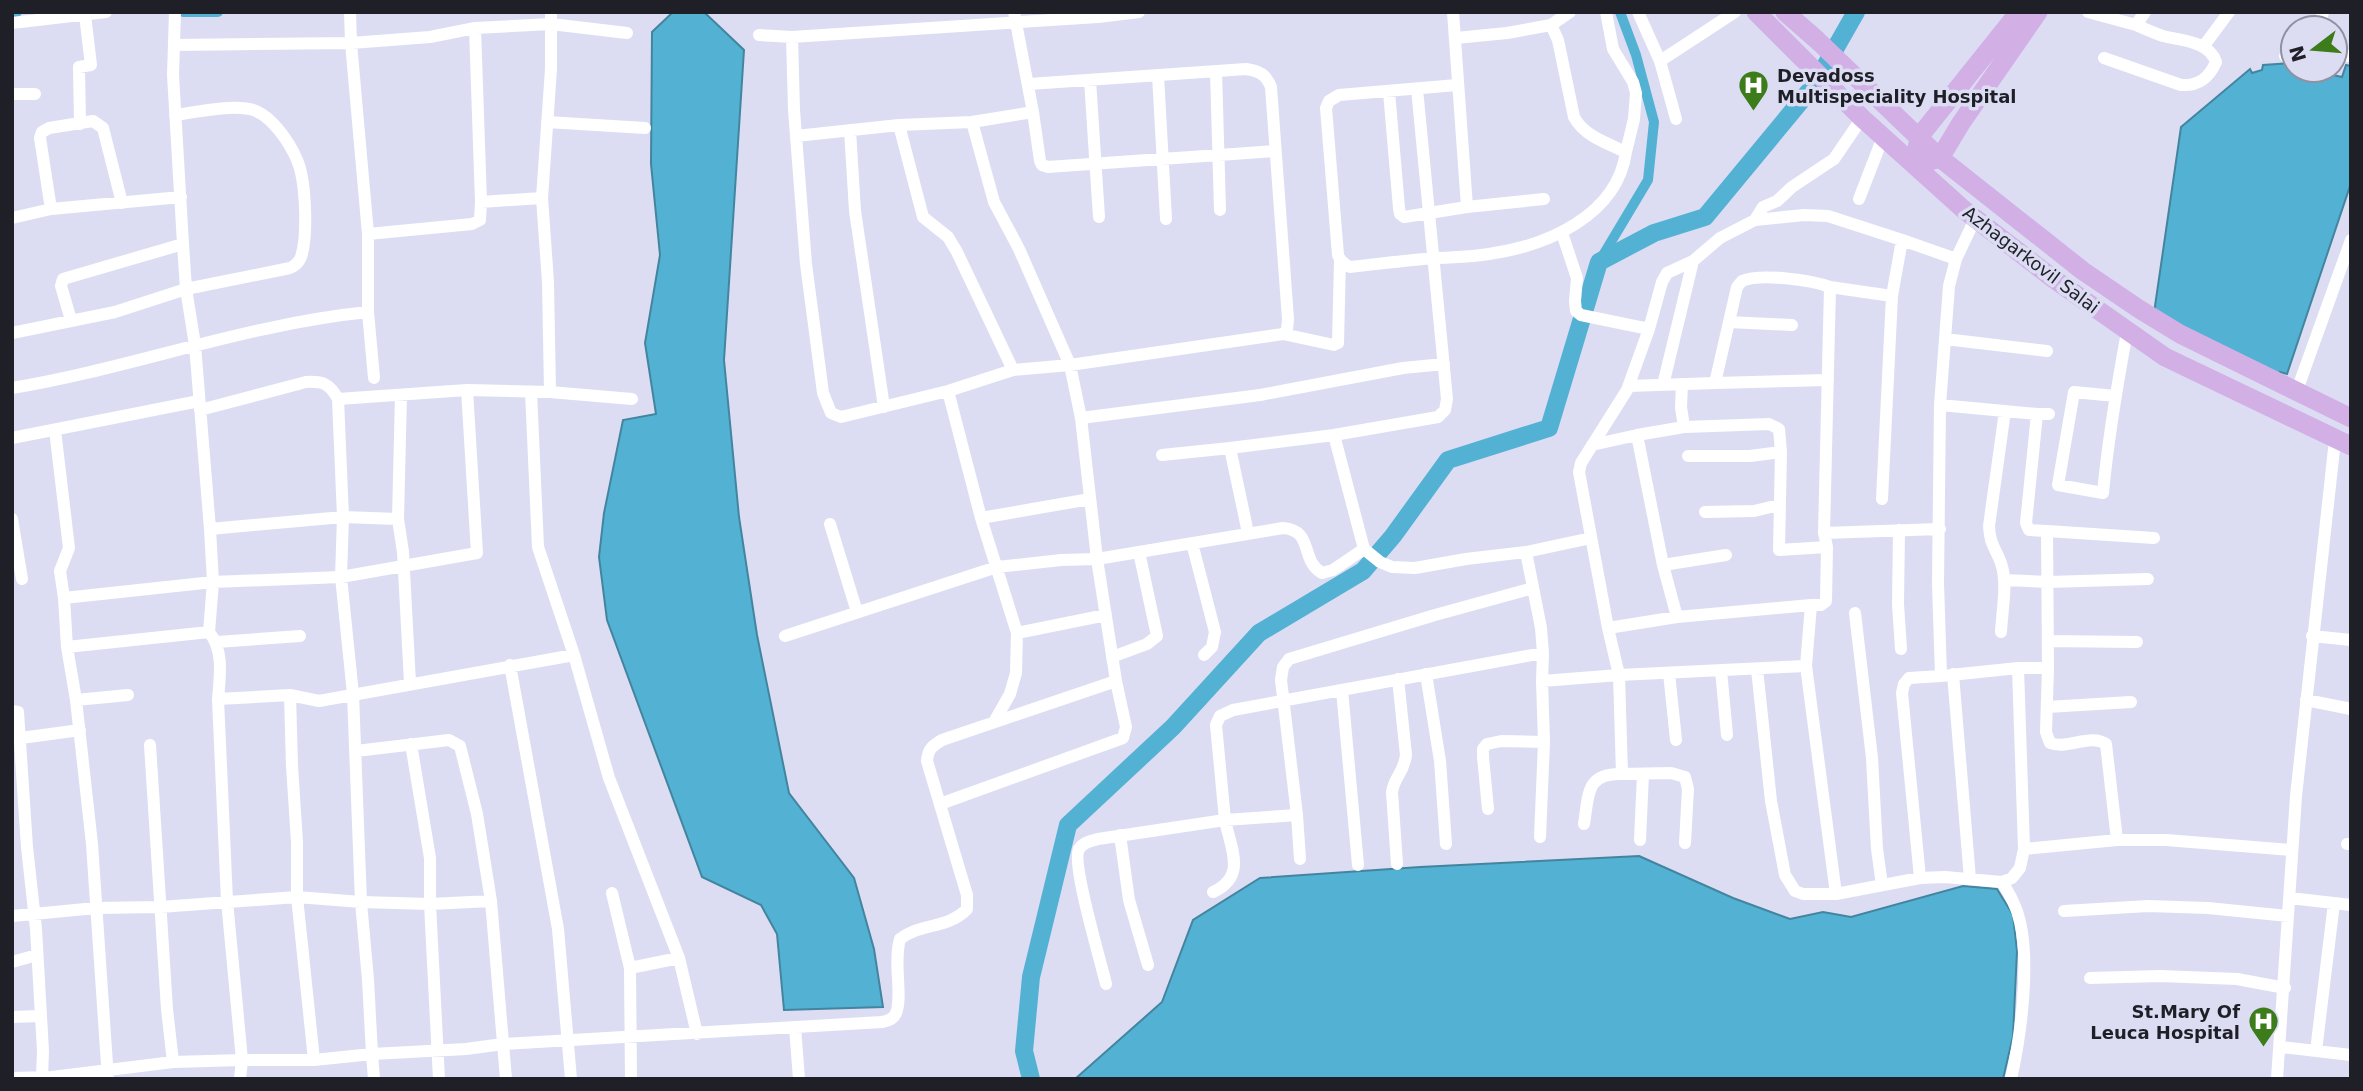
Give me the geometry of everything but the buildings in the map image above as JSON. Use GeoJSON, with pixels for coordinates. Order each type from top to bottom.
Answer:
{"type":"FeatureCollection","features":[{"type":"Feature","properties":{"kind":"main road","name":"Azhagarkovil Salai"},"geometry":{"type":"LineString","coordinates":[[1756,12],[1883,137],[1969,214],[2127,332],[2165,357],[2343,443]]}},
{"type":"Feature","properties":{"kind":"main road","name":"Azhagarkovil Salai"},"geometry":{"type":"LineString","coordinates":[[1785,12],[1940,158],[2082,271],[2180,334],[2351,418]]}},
{"type":"Feature","properties":{"kind":"main road"},"geometry":{"type":"LineString","coordinates":[[2019,12],[1919,137],[1915,165],[1940,158],[2038,12]]}},
{"type":"Feature","properties":{"kind":"street"},"geometry":{"type":"LineString","coordinates":[[12,23],[106,12]]}},
{"type":"Feature","properties":{"kind":"street"},"geometry":{"type":"LineString","coordinates":[[175,12],[175,115],[186,289],[195,345],[210,529],[213,637],[220,672],[218,699],[227,901],[242,1060],[240,1079]]}},
{"type":"Feature","properties":{"kind":"street"},"geometry":{"type":"LineString","coordinates":[[760,35],[792,37],[1016,18],[1139,12]]}},
{"type":"Feature","properties":{"kind":"street"},"geometry":{"type":"LineString","coordinates":[[1453,12],[1467,207]]}},
{"type":"Feature","properties":{"kind":"street"},"geometry":{"type":"LineString","coordinates":[[1456,38],[1551,25],[1570,12]]}},
{"type":"Feature","properties":{"kind":"street"},"geometry":{"type":"LineString","coordinates":[[1340,260],[1350,267],[1489,255],[1530,245],[1562,233],[1587,215],[1608,195],[1620,173],[1634,119],[1636,93],[1633,82],[1614,49],[1606,12]]}},
{"type":"Feature","properties":{"kind":"street"},"geometry":{"type":"LineString","coordinates":[[1638,12],[1660,61],[1676,119]]}},
{"type":"Feature","properties":{"kind":"street"},"geometry":{"type":"LineString","coordinates":[[1660,61],[1735,12]]}},
{"type":"Feature","properties":{"kind":"street"},"geometry":{"type":"LineString","coordinates":[[2088,12],[2203,47],[2213,53],[2216,62],[2205,79],[2192,85],[2181,85],[2104,58]]}},
{"type":"Feature","properties":{"kind":"street"},"geometry":{"type":"LineString","coordinates":[[2136,25],[2145,12]]}},
{"type":"Feature","properties":{"kind":"street"},"geometry":{"type":"LineString","coordinates":[[2203,47],[2229,12]]}},
{"type":"Feature","properties":{"kind":"street"},"geometry":{"type":"LineString","coordinates":[[350,14],[368,234],[368,312],[374,378]]}},
{"type":"Feature","properties":{"kind":"street"},"geometry":{"type":"LineString","coordinates":[[79,124],[79,67],[91,65],[85,15]]}},
{"type":"Feature","properties":{"kind":"street"},"geometry":{"type":"LineString","coordinates":[[174,45],[351,43],[430,37],[551,18],[627,33]]}},
{"type":"Feature","properties":{"kind":"street"},"geometry":{"type":"LineString","coordinates":[[550,392],[548,282],[541,198],[551,69],[551,18]]}},
{"type":"Feature","properties":{"kind":"street"},"geometry":{"type":"LineString","coordinates":[[1016,18],[1030,84],[1038,154],[1042,165],[1048,167],[1275,151]]}},
{"type":"Feature","properties":{"kind":"street"},"geometry":{"type":"LineString","coordinates":[[1551,25],[1558,40],[1578,125],[1587,134],[1626,152]]}},
{"type":"Feature","properties":{"kind":"street"},"geometry":{"type":"LineString","coordinates":[[368,234],[472,224],[480,220],[475,28]]}},
{"type":"Feature","properties":{"kind":"street"},"geometry":{"type":"LineString","coordinates":[[792,37],[796,136],[806,264],[826,404],[831,413],[841,417],[947,391],[1013,370],[1070,365],[1283,334],[1334,345],[1338,343],[1340,260],[1326,108],[1329,101],[1339,95],[1457,85]]}},
{"type":"Feature","properties":{"kind":"street"},"geometry":{"type":"LineString","coordinates":[[1030,84],[1246,69],[1258,70],[1267,78],[1271,88],[1288,319],[1287,330],[1283,334]]}},
{"type":"Feature","properties":{"kind":"street"},"geometry":{"type":"LineString","coordinates":[[1216,71],[1220,210]]}},
{"type":"Feature","properties":{"kind":"street"},"geometry":{"type":"LineString","coordinates":[[1158,75],[1166,219]]}},
{"type":"Feature","properties":{"kind":"street"},"geometry":{"type":"LineString","coordinates":[[1090,80],[1099,218]]}},
{"type":"Feature","properties":{"kind":"street"},"geometry":{"type":"LineString","coordinates":[[1162,455],[1335,435],[1442,415],[1446,410],[1444,364],[1417,89]]}},
{"type":"Feature","properties":{"kind":"street"},"geometry":{"type":"LineString","coordinates":[[1389,92],[1400,214],[1404,217],[1544,199]]}},
{"type":"Feature","properties":{"kind":"street"},"geometry":{"type":"LineString","coordinates":[[12,94],[35,94]]}},
{"type":"Feature","properties":{"kind":"street"},"geometry":{"type":"LineString","coordinates":[[12,332],[115,312],[186,289],[242,279],[296,265],[301,258],[305,227],[304,188],[298,161],[290,145],[264,115],[252,109],[241,107],[175,115]]}},
{"type":"Feature","properties":{"kind":"street"},"geometry":{"type":"LineString","coordinates":[[796,136],[899,125],[972,122],[1033,112]]}},
{"type":"Feature","properties":{"kind":"street"},"geometry":{"type":"LineString","coordinates":[[1755,220],[1763,207],[1777,201],[1792,187],[1834,159],[1857,112]]}},
{"type":"Feature","properties":{"kind":"street"},"geometry":{"type":"LineString","coordinates":[[51,209],[40,138],[42,132],[49,128],[93,121],[103,128],[122,203]]}},
{"type":"Feature","properties":{"kind":"street"},"geometry":{"type":"LineString","coordinates":[[547,122],[645,128]]}},
{"type":"Feature","properties":{"kind":"street"},"geometry":{"type":"LineString","coordinates":[[940,804],[1123,738],[1126,727],[1112,657],[1097,559],[1081,418],[1070,365],[1019,249],[994,202],[972,122]]}},
{"type":"Feature","properties":{"kind":"street"},"geometry":{"type":"LineString","coordinates":[[899,125],[923,218],[948,237],[957,252],[1013,370]]}},
{"type":"Feature","properties":{"kind":"street"},"geometry":{"type":"LineString","coordinates":[[850,130],[855,211],[884,407]]}},
{"type":"Feature","properties":{"kind":"street"},"geometry":{"type":"LineString","coordinates":[[1859,199],[1883,137]]}},
{"type":"Feature","properties":{"kind":"street"},"geometry":{"type":"LineString","coordinates":[[1970,879],[1938,583],[1940,405],[1949,286],[1977,188]]}},
{"type":"Feature","properties":{"kind":"street"},"geometry":{"type":"LineString","coordinates":[[12,218],[51,209],[181,197]]}},
{"type":"Feature","properties":{"kind":"street"},"geometry":{"type":"LineString","coordinates":[[481,202],[541,198]]}},
{"type":"Feature","properties":{"kind":"street"},"geometry":{"type":"LineString","coordinates":[[1622,774],[1619,675],[1579,472],[1581,463],[1629,386],[1667,273],[1693,261],[1720,238],[1755,220],[1804,215],[1828,216],[1956,259]]}},
{"type":"Feature","properties":{"kind":"street"},"geometry":{"type":"LineString","coordinates":[[1562,233],[1577,278],[1576,312],[1649,329]]}},
{"type":"Feature","properties":{"kind":"street"},"geometry":{"type":"LineString","coordinates":[[1882,499],[1892,296],[1902,240]]}},
{"type":"Feature","properties":{"kind":"street"},"geometry":{"type":"LineString","coordinates":[[2296,393],[2351,240]]}},
{"type":"Feature","properties":{"kind":"street"},"geometry":{"type":"LineString","coordinates":[[71,320],[61,286],[63,279],[183,244]]}},
{"type":"Feature","properties":{"kind":"street"},"geometry":{"type":"LineString","coordinates":[[1663,385],[1693,261]]}},
{"type":"Feature","properties":{"kind":"street"},"geometry":{"type":"LineString","coordinates":[[1715,383],[1737,287],[1748,278],[1809,282],[1892,296]]}},
{"type":"Feature","properties":{"kind":"street"},"geometry":{"type":"LineString","coordinates":[[1608,628],[1678,617],[1821,605],[1826,601],[1827,547],[1824,533],[1830,287]]}},
{"type":"Feature","properties":{"kind":"street"},"geometry":{"type":"LineString","coordinates":[[12,388],[319,317],[368,312]]}},
{"type":"Feature","properties":{"kind":"street"},"geometry":{"type":"LineString","coordinates":[[1729,322],[1792,325]]}},
{"type":"Feature","properties":{"kind":"street"},"geometry":{"type":"LineString","coordinates":[[2115,396],[2074,392],[2058,485],[2103,493],[2115,396],[2127,332]]}},
{"type":"Feature","properties":{"kind":"street"},"geometry":{"type":"LineString","coordinates":[[1945,339],[2047,351]]}},
{"type":"Feature","properties":{"kind":"street"},"geometry":{"type":"LineString","coordinates":[[1081,418],[1260,394],[1403,368],[1444,364]]}},
{"type":"Feature","properties":{"kind":"street"},"geometry":{"type":"LineString","coordinates":[[1629,386],[1828,380]]}},
{"type":"Feature","properties":{"kind":"street"},"geometry":{"type":"LineString","coordinates":[[12,438],[199,406],[306,382],[319,381],[332,387],[338,399],[343,517],[341,577],[353,694],[361,902],[374,1079]]}},
{"type":"Feature","properties":{"kind":"street"},"geometry":{"type":"LineString","coordinates":[[1682,384],[1684,427]]}},
{"type":"Feature","properties":{"kind":"street"},"geometry":{"type":"LineString","coordinates":[[338,399],[467,390],[550,392],[632,399]]}},
{"type":"Feature","properties":{"kind":"street"},"geometry":{"type":"LineString","coordinates":[[64,598],[213,582],[341,577],[477,552],[467,390]]}},
{"type":"Feature","properties":{"kind":"street"},"geometry":{"type":"LineString","coordinates":[[947,391],[981,518],[1017,632],[1016,673],[1010,694],[994,722]]}},
{"type":"Feature","properties":{"kind":"street"},"geometry":{"type":"LineString","coordinates":[[531,392],[538,547],[574,655],[609,778],[679,958],[696,1034]]}},
{"type":"Feature","properties":{"kind":"street"},"geometry":{"type":"LineString","coordinates":[[401,395],[398,519],[404,567],[410,683]]}},
{"type":"Feature","properties":{"kind":"street"},"geometry":{"type":"LineString","coordinates":[[1940,405],[2043,414],[2026,523],[2029,530],[2154,538]]}},
{"type":"Feature","properties":{"kind":"street"},"geometry":{"type":"LineString","coordinates":[[2001,632],[2004,580],[2001,563],[1992,547],[1989,526],[2005,411]]}},
{"type":"Feature","properties":{"kind":"street"},"geometry":{"type":"LineString","coordinates":[[1592,445],[1684,427],[1769,424],[1779,429],[1781,452],[1779,550],[1827,547]]}},
{"type":"Feature","properties":{"kind":"street"},"geometry":{"type":"LineString","coordinates":[[55,430],[69,548],[60,571],[67,647],[80,730],[108,1074]]}},
{"type":"Feature","properties":{"kind":"street"},"geometry":{"type":"LineString","coordinates":[[1335,435],[1366,551],[1392,567],[1415,568],[1526,552],[1591,538]]}},
{"type":"Feature","properties":{"kind":"street"},"geometry":{"type":"LineString","coordinates":[[1637,435],[1663,565],[1678,617]]}},
{"type":"Feature","properties":{"kind":"street"},"geometry":{"type":"LineString","coordinates":[[2277,1079],[2292,850],[2312,636],[2343,443]]}},
{"type":"Feature","properties":{"kind":"street"},"geometry":{"type":"LineString","coordinates":[[1230,447],[1248,533]]}},
{"type":"Feature","properties":{"kind":"street"},"geometry":{"type":"LineString","coordinates":[[1688,456],[1750,456],[1781,452]]}},
{"type":"Feature","properties":{"kind":"street"},"geometry":{"type":"LineString","coordinates":[[981,518],[1090,499]]}},
{"type":"Feature","properties":{"kind":"street"},"geometry":{"type":"LineString","coordinates":[[1706,512],[1754,511],[1779,505]]}},
{"type":"Feature","properties":{"kind":"street"},"geometry":{"type":"LineString","coordinates":[[210,529],[343,517],[398,519]]}},
{"type":"Feature","properties":{"kind":"street"},"geometry":{"type":"LineString","coordinates":[[12,519],[22,579]]}},
{"type":"Feature","properties":{"kind":"street"},"geometry":{"type":"LineString","coordinates":[[830,524],[857,612]]}},
{"type":"Feature","properties":{"kind":"street"},"geometry":{"type":"LineString","coordinates":[[785,636],[998,567],[1097,559],[1283,528],[1294,528],[1301,534],[1315,569],[1322,573],[1333,570],[1366,551]]}},
{"type":"Feature","properties":{"kind":"street"},"geometry":{"type":"LineString","coordinates":[[1824,533],[1940,529]]}},
{"type":"Feature","properties":{"kind":"street"},"geometry":{"type":"LineString","coordinates":[[1899,530],[1898,604],[1901,649]]}},
{"type":"Feature","properties":{"kind":"street"},"geometry":{"type":"LineString","coordinates":[[2047,531],[2046,732],[2050,743],[2063,745],[2095,740],[2106,744],[2118,840]]}},
{"type":"Feature","properties":{"kind":"street"},"geometry":{"type":"LineString","coordinates":[[1192,543],[1215,632],[1212,647],[1204,655]]}},
{"type":"Feature","properties":{"kind":"street"},"geometry":{"type":"LineString","coordinates":[[1112,657],[1147,644],[1157,636],[1139,552]]}},
{"type":"Feature","properties":{"kind":"street"},"geometry":{"type":"LineString","coordinates":[[1526,552],[1541,628],[1543,653],[1541,837]]}},
{"type":"Feature","properties":{"kind":"street"},"geometry":{"type":"LineString","coordinates":[[1663,565],[1727,555]]}},
{"type":"Feature","properties":{"kind":"street"},"geometry":{"type":"LineString","coordinates":[[2004,580],[2048,582],[2148,579]]}},
{"type":"Feature","properties":{"kind":"street"},"geometry":{"type":"LineString","coordinates":[[1300,859],[1281,680],[1283,667],[1289,659],[1533,588]]}},
{"type":"Feature","properties":{"kind":"street"},"geometry":{"type":"LineString","coordinates":[[1811,605],[1807,666],[1836,894]]}},
{"type":"Feature","properties":{"kind":"street"},"geometry":{"type":"LineString","coordinates":[[1855,613],[1872,758],[1877,849],[1882,885]]}},
{"type":"Feature","properties":{"kind":"street"},"geometry":{"type":"LineString","coordinates":[[1017,632],[1106,615]]}},
{"type":"Feature","properties":{"kind":"street"},"geometry":{"type":"LineString","coordinates":[[67,647],[213,637],[300,636]]}},
{"type":"Feature","properties":{"kind":"street"},"geometry":{"type":"LineString","coordinates":[[2312,636],[2351,640]]}},
{"type":"Feature","properties":{"kind":"street"},"geometry":{"type":"LineString","coordinates":[[2048,642],[2137,642]]}},
{"type":"Feature","properties":{"kind":"street"},"geometry":{"type":"LineString","coordinates":[[1213,892],[1230,882],[1234,875],[1225,820],[1216,725],[1220,716],[1246,707],[1543,653]]}},
{"type":"Feature","properties":{"kind":"street"},"geometry":{"type":"LineString","coordinates":[[218,699],[290,695],[319,701],[574,655]]}},
{"type":"Feature","properties":{"kind":"street"},"geometry":{"type":"LineString","coordinates":[[510,665],[558,929],[571,1079]]}},
{"type":"Feature","properties":{"kind":"street"},"geometry":{"type":"LineString","coordinates":[[1542,681],[1807,666]]}},
{"type":"Feature","properties":{"kind":"street"},"geometry":{"type":"LineString","coordinates":[[1920,878],[1902,693],[1904,684],[1909,678],[2048,667]]}},
{"type":"Feature","properties":{"kind":"street"},"geometry":{"type":"LineString","coordinates":[[1757,669],[1772,801],[1785,875],[1795,891],[1803,894],[1836,894],[1920,878],[2003,882],[2012,878],[2020,868],[2024,849],[2018,668]]}},
{"type":"Feature","properties":{"kind":"street"},"geometry":{"type":"LineString","coordinates":[[1721,670],[1727,735]]}},
{"type":"Feature","properties":{"kind":"street"},"geometry":{"type":"LineString","coordinates":[[1669,673],[1676,740]]}},
{"type":"Feature","properties":{"kind":"street"},"geometry":{"type":"LineString","coordinates":[[1426,674],[1440,761],[1446,844]]}},
{"type":"Feature","properties":{"kind":"street"},"geometry":{"type":"LineString","coordinates":[[1397,863],[1392,792],[1393,784],[1405,766],[1406,755],[1398,679]]}},
{"type":"Feature","properties":{"kind":"street"},"geometry":{"type":"LineString","coordinates":[[12,1077],[108,1074],[173,1062],[314,1060],[503,1044],[696,1034],[882,1022],[891,1019],[896,1015],[898,1004],[897,961],[900,939],[910,933],[945,924],[961,916],[967,909],[967,895],[927,761],[928,752],[942,740],[1116,681]]}},
{"type":"Feature","properties":{"kind":"street"},"geometry":{"type":"LineString","coordinates":[[1342,690],[1358,865]]}},
{"type":"Feature","properties":{"kind":"street"},"geometry":{"type":"LineString","coordinates":[[75,700],[128,695]]}},
{"type":"Feature","properties":{"kind":"street"},"geometry":{"type":"LineString","coordinates":[[290,695],[297,897],[314,1060]]}},
{"type":"Feature","properties":{"kind":"street"},"geometry":{"type":"LineString","coordinates":[[2306,700],[2351,709]]}},
{"type":"Feature","properties":{"kind":"street"},"geometry":{"type":"LineString","coordinates":[[2047,707],[2131,702]]}},
{"type":"Feature","properties":{"kind":"street"},"geometry":{"type":"LineString","coordinates":[[12,711],[18,712],[21,738],[43,1051],[41,1077]]}},
{"type":"Feature","properties":{"kind":"street"},"geometry":{"type":"LineString","coordinates":[[21,738],[80,730]]}},
{"type":"Feature","properties":{"kind":"street"},"geometry":{"type":"LineString","coordinates":[[356,751],[449,740],[456,742],[464,752],[491,901],[506,1079]]}},
{"type":"Feature","properties":{"kind":"street"},"geometry":{"type":"LineString","coordinates":[[1488,809],[1483,757],[1483,749],[1487,744],[1502,741],[1544,742]]}},
{"type":"Feature","properties":{"kind":"street"},"geometry":{"type":"LineString","coordinates":[[411,744],[430,858],[439,1079]]}},
{"type":"Feature","properties":{"kind":"street"},"geometry":{"type":"LineString","coordinates":[[150,745],[167,1009],[173,1062]]}},
{"type":"Feature","properties":{"kind":"street"},"geometry":{"type":"LineString","coordinates":[[1584,824],[1592,783],[1598,778],[1609,774],[1679,774],[1685,777],[1689,789],[1685,843]]}},
{"type":"Feature","properties":{"kind":"street"},"geometry":{"type":"LineString","coordinates":[[1640,840],[1643,774]]}},
{"type":"Feature","properties":{"kind":"street"},"geometry":{"type":"LineString","coordinates":[[1106,984],[1077,858],[1079,848],[1086,842],[1120,835],[1225,820],[1297,815]]}},
{"type":"Feature","properties":{"kind":"street"},"geometry":{"type":"LineString","coordinates":[[1120,835],[1129,900],[1148,965]]}},
{"type":"Feature","properties":{"kind":"street"},"geometry":{"type":"LineString","coordinates":[[2024,849],[2118,840],[2166,840],[2292,850]]}},
{"type":"Feature","properties":{"kind":"street"},"geometry":{"type":"LineString","coordinates":[[2003,882],[2021,924],[2024,975],[2020,1040],[2011,1079]]}},
{"type":"Feature","properties":{"kind":"street"},"geometry":{"type":"LineString","coordinates":[[612,893],[630,968],[631,1079]]}},
{"type":"Feature","properties":{"kind":"street"},"geometry":{"type":"LineString","coordinates":[[12,916],[96,908],[160,907],[297,897],[430,904],[491,901]]}},
{"type":"Feature","properties":{"kind":"street"},"geometry":{"type":"LineString","coordinates":[[2290,898],[2351,905]]}},
{"type":"Feature","properties":{"kind":"street"},"geometry":{"type":"LineString","coordinates":[[2316,1051],[2334,903]]}},
{"type":"Feature","properties":{"kind":"street"},"geometry":{"type":"LineString","coordinates":[[2064,911],[2148,906],[2208,908],[2288,916]]}},
{"type":"Feature","properties":{"kind":"street"},"geometry":{"type":"LineString","coordinates":[[12,962],[37,955]]}},
{"type":"Feature","properties":{"kind":"street"},"geometry":{"type":"LineString","coordinates":[[630,968],[679,958]]}},
{"type":"Feature","properties":{"kind":"street"},"geometry":{"type":"LineString","coordinates":[[2090,978],[2160,976],[2237,979],[2284,988]]}},
{"type":"Feature","properties":{"kind":"street"},"geometry":{"type":"LineString","coordinates":[[12,1017],[40,1016]]}},
{"type":"Feature","properties":{"kind":"street"},"geometry":{"type":"LineString","coordinates":[[795,1027],[799,1079]]}},
{"type":"Feature","properties":{"kind":"street"},"geometry":{"type":"LineString","coordinates":[[2281,1047],[2351,1055]]}},
{"type":"Feature","properties":{"kind":"water"},"geometry":{"type":"Polygon","coordinates":[[[673,12],[704,12],[744,50],[724,360],[739,517],[757,635],[789,793],[854,878],[874,949],[883,1007],[784,1010],[777,934],[761,905],[702,877],[607,620],[599,557],[604,513],[623,420],[656,414],[645,343],[660,255],[651,164],[652,32],[673,12]]]}},
{"type":"Feature","properties":{"kind":"water"},"geometry":{"type":"Polygon","coordinates":[[[2279,64],[2279,84],[2349,84],[2351,66],[2351,183],[2287,374],[2280,372],[2275,378],[2154,313],[2181,127],[2250,69],[2252,73],[2262,70],[2263,65],[2279,64]]]}},
{"type":"Feature","properties":{"kind":"water"},"geometry":{"type":"Polygon","coordinates":[[[1639,856],[1733,898],[1790,919],[1823,912],[1851,917],[1963,886],[1997,889],[2013,915],[2017,951],[2013,1036],[2003,1079],[1075,1079],[1162,1002],[1193,920],[1260,878],[1639,856]]]}},
{"type":"Feature","properties":{"kind":"waterway"},"geometry":{"type":"LineString","coordinates":[[12,13],[17,12]]}},
{"type":"Feature","properties":{"kind":"waterway"},"geometry":{"type":"LineString","coordinates":[[183,12],[218,12]]}},
{"type":"Feature","properties":{"kind":"waterway"},"geometry":{"type":"LineString","coordinates":[[1599,262],[1648,180],[1654,122],[1636,55],[1620,12]]}},
{"type":"Feature","properties":{"kind":"waterway"},"geometry":{"type":"LineString","coordinates":[[1031,1079],[1024,1051],[1031,977],[1068,825],[1173,727],[1259,633],[1363,571],[1393,536],[1448,460],[1549,428],[1599,262],[1654,233],[1705,217],[1815,84],[1856,12]]}},
{"type":"Feature","properties":{"kind":"place","name":"Devadoss Multispeciality Hospital"},"geometry":{"type":"Point","coordinates":[1754,113]}},
{"type":"Feature","properties":{"kind":"place","name":"St.Mary Of Leuca Hospital"},"geometry":{"type":"Point","coordinates":[2263,1049]}}]}
